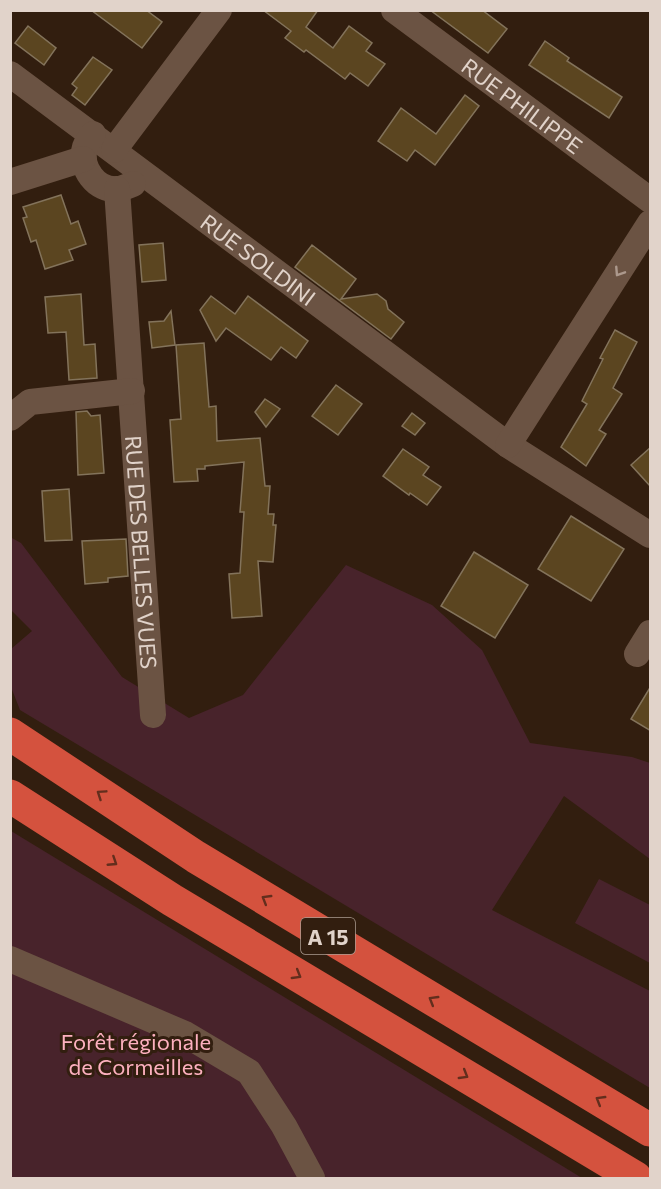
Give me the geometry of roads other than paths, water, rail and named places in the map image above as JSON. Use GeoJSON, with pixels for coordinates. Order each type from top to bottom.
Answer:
{"type":"FeatureCollection","features":[{"type":"Feature","properties":{"kind":"highway","name":"A 15"},"geometry":{"type":"LineString","coordinates":[[10,734],[196,857],[651,1130]]}},
{"type":"Feature","properties":{"kind":"highway","name":"A 15"},"geometry":{"type":"LineString","coordinates":[[10,796],[172,900],[636,1179]]}},
{"type":"Feature","properties":{"kind":"street"},"geometry":{"type":"LineString","coordinates":[[114,150],[219,10]]}},
{"type":"Feature","properties":{"kind":"street","name":"RUE PHILIPPE"},"geometry":{"type":"LineString","coordinates":[[394,10],[651,200]]}},
{"type":"Feature","properties":{"kind":"street","name":"RUE SOLDINI"},"geometry":{"type":"LineString","coordinates":[[10,74],[508,445],[651,535]]}},
{"type":"Feature","properties":{"kind":"street"},"geometry":{"type":"LineString","coordinates":[[93,134],[85,146],[83,159],[89,175],[101,186],[117,189],[133,184],[144,173]]}},
{"type":"Feature","properties":{"kind":"street"},"geometry":{"type":"LineString","coordinates":[[10,182],[83,159]]}},
{"type":"Feature","properties":{"kind":"street","name":"RUE DES BELLES VUES"},"geometry":{"type":"LineString","coordinates":[[117,189],[153,715]]}},
{"type":"Feature","properties":{"kind":"street"},"geometry":{"type":"LineString","coordinates":[[508,445],[651,223]]}},
{"type":"Feature","properties":{"kind":"street"},"geometry":{"type":"LineString","coordinates":[[10,418],[30,402],[132,391]]}},
{"type":"Feature","properties":{"kind":"street"},"geometry":{"type":"LineString","coordinates":[[10,959],[185,1034],[249,1072],[284,1126],[312,1179]]}},
{"type":"Feature","properties":{"kind":"park label","name":"Forêt régionale de Cormeilles"},"geometry":{"type":"Point","coordinates":[136,1054]}}]}
